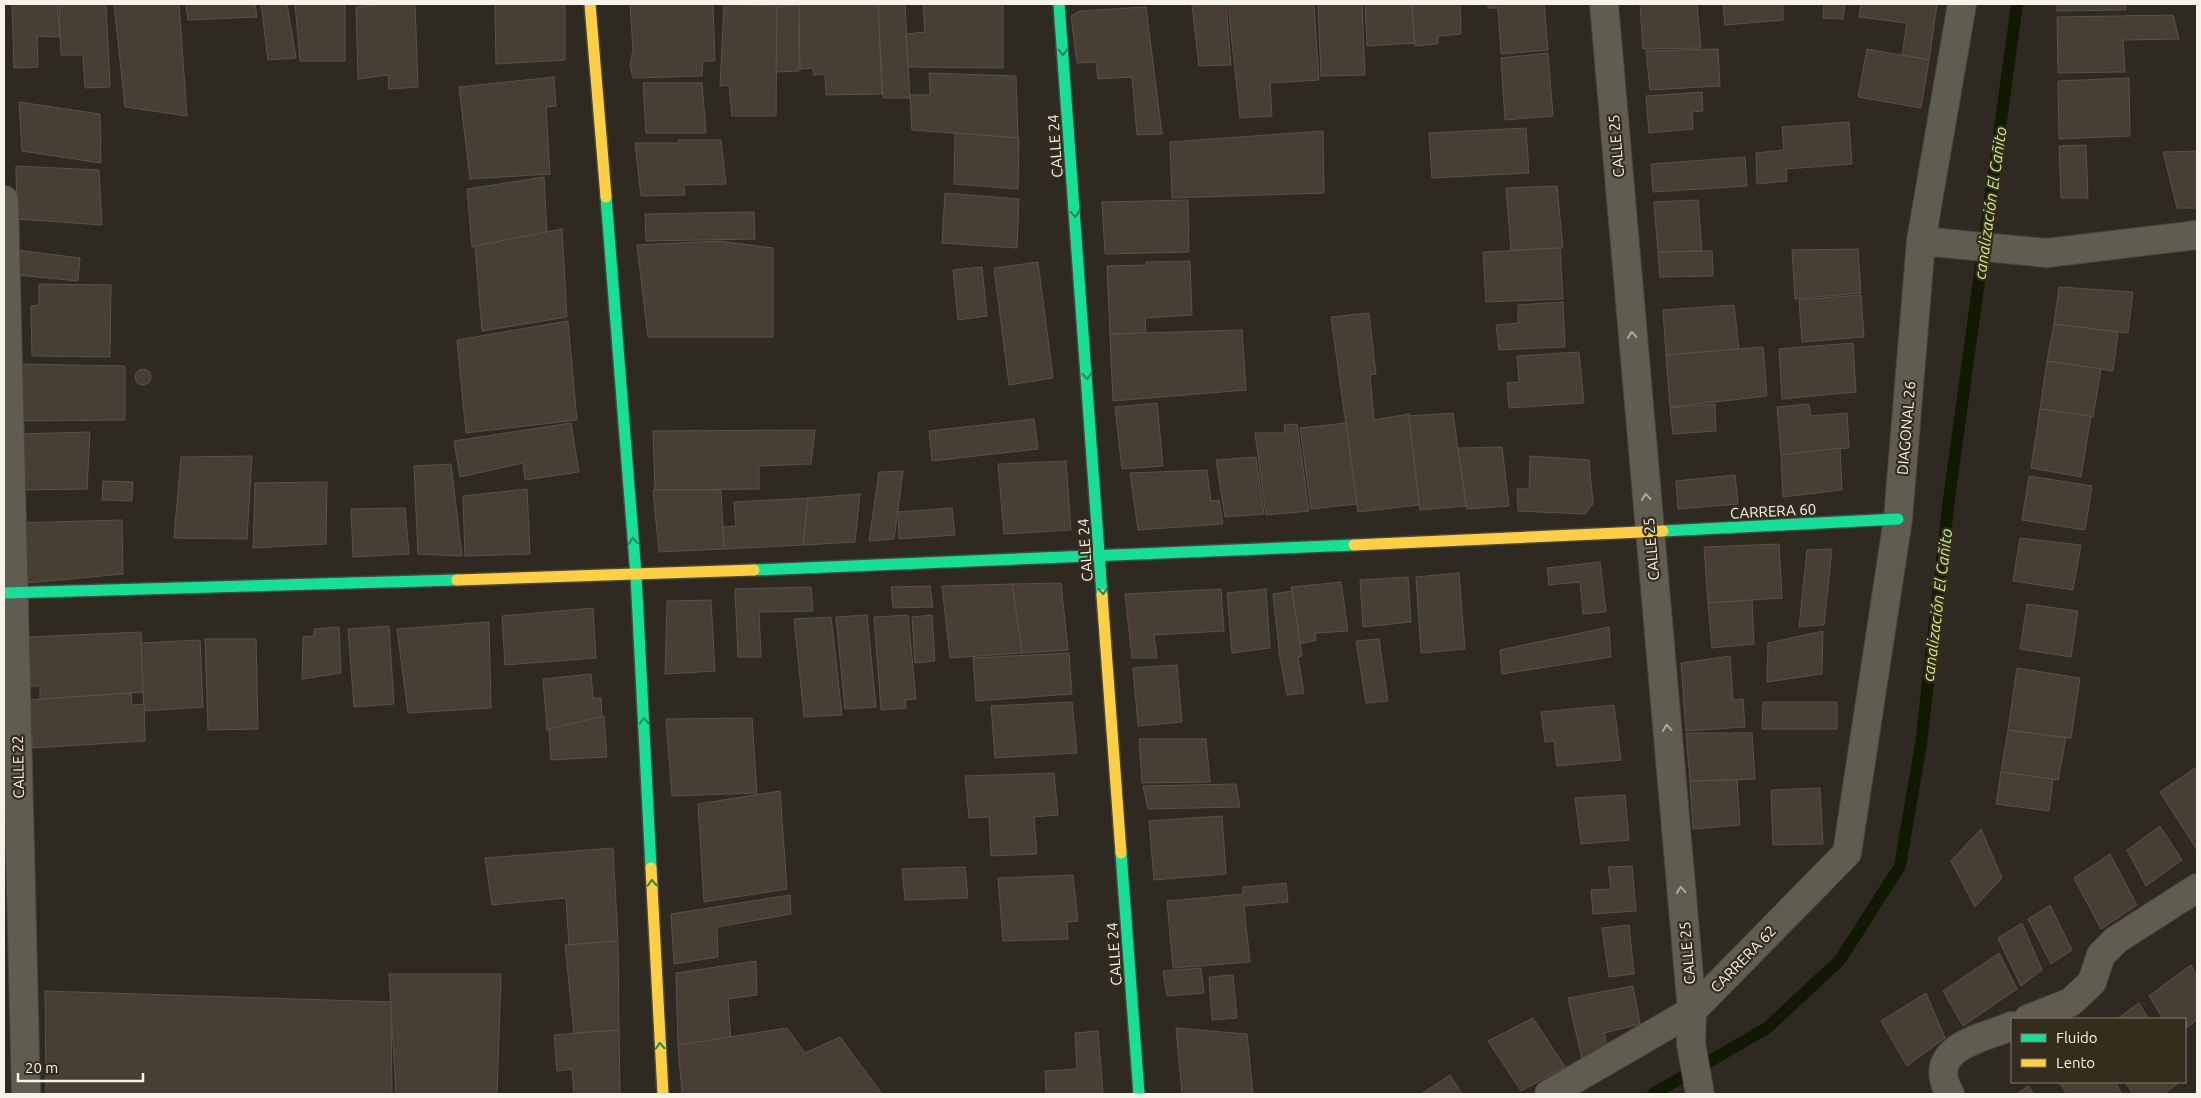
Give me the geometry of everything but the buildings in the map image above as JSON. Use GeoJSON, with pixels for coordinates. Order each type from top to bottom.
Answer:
{"type":"FeatureCollection","features":[{"type":"Feature","properties":{"kind":"main road"},"geometry":{"type":"LineString","coordinates":[[590,4],[636,576],[663,1094]]}},
{"type":"Feature","properties":{"kind":"main road","name":"CALLE 24"},"geometry":{"type":"LineString","coordinates":[[1060,4],[1140,1094]]}},
{"type":"Feature","properties":{"kind":"main road","name":"CARRERA 60"},"geometry":{"type":"LineString","coordinates":[[9,593],[636,576],[1649,532],[1898,519]]}},
{"type":"Feature","properties":{"kind":"street","name":"CALLE 25"},"geometry":{"type":"LineString","coordinates":[[1604,4],[1692,1011],[1692,1044],[1700,1094]]}},
{"type":"Feature","properties":{"kind":"street","name":"DIAGONAL 26"},"geometry":{"type":"LineString","coordinates":[[1847,853],[1898,519],[1928,242],[1962,4]]}},
{"type":"Feature","properties":{"kind":"street","name":"CALLE 22"},"geometry":{"type":"LineString","coordinates":[[4,200],[9,593],[26,1094]]}},
{"type":"Feature","properties":{"kind":"street"},"geometry":{"type":"LineString","coordinates":[[1928,242],[2047,253],[2197,235]]}},
{"type":"Feature","properties":{"kind":"street","name":"CARRERA 62"},"geometry":{"type":"LineString","coordinates":[[1549,1094],[1692,1011],[1847,853]]}},
{"type":"Feature","properties":{"kind":"street"},"geometry":{"type":"LineString","coordinates":[[2031,1018],[2071,1002],[2092,982],[2101,955],[2116,940],[2197,888]]}},
{"type":"Feature","properties":{"kind":"street"},"geometry":{"type":"LineString","coordinates":[[1950,1094],[1942,1081],[1944,1063],[1956,1048],[2011,1026]]}},
{"type":"Feature","properties":{"kind":"waterway","name":"canalización El Cañito"},"geometry":{"type":"LineString","coordinates":[[1653,1094],[1767,1028],[1840,960],[1900,866],[1921,744],[1949,499],[2017,4]]}},
{"type":"Feature","properties":{"kind":"traffic: fast"},"geometry":{"type":"LineString","coordinates":[[1059,4],[1102,595]]}},
{"type":"Feature","properties":{"kind":"traffic: fast"},"geometry":{"type":"LineString","coordinates":[[606,197],[636,575],[651,868]]}},
{"type":"Feature","properties":{"kind":"traffic: fast"},"geometry":{"type":"LineString","coordinates":[[1663,531],[1898,519]]}},
{"type":"Feature","properties":{"kind":"traffic: fast"},"geometry":{"type":"LineString","coordinates":[[754,570],[1354,545]]}},
{"type":"Feature","properties":{"kind":"traffic: fast"},"geometry":{"type":"LineString","coordinates":[[4,593],[457,580]]}},
{"type":"Feature","properties":{"kind":"traffic: fast"},"geometry":{"type":"LineString","coordinates":[[1121,853],[1139,1094]]}},
{"type":"Feature","properties":{"kind":"traffic: slow"},"geometry":{"type":"LineString","coordinates":[[590,4],[606,197]]}},
{"type":"Feature","properties":{"kind":"traffic: slow"},"geometry":{"type":"LineString","coordinates":[[1354,545],[1663,531]]}},
{"type":"Feature","properties":{"kind":"traffic: slow"},"geometry":{"type":"LineString","coordinates":[[457,580],[754,570]]}},
{"type":"Feature","properties":{"kind":"traffic: slow"},"geometry":{"type":"LineString","coordinates":[[1102,595],[1121,853]]}},
{"type":"Feature","properties":{"kind":"traffic: slow"},"geometry":{"type":"LineString","coordinates":[[651,868],[663,1094]]}}]}
